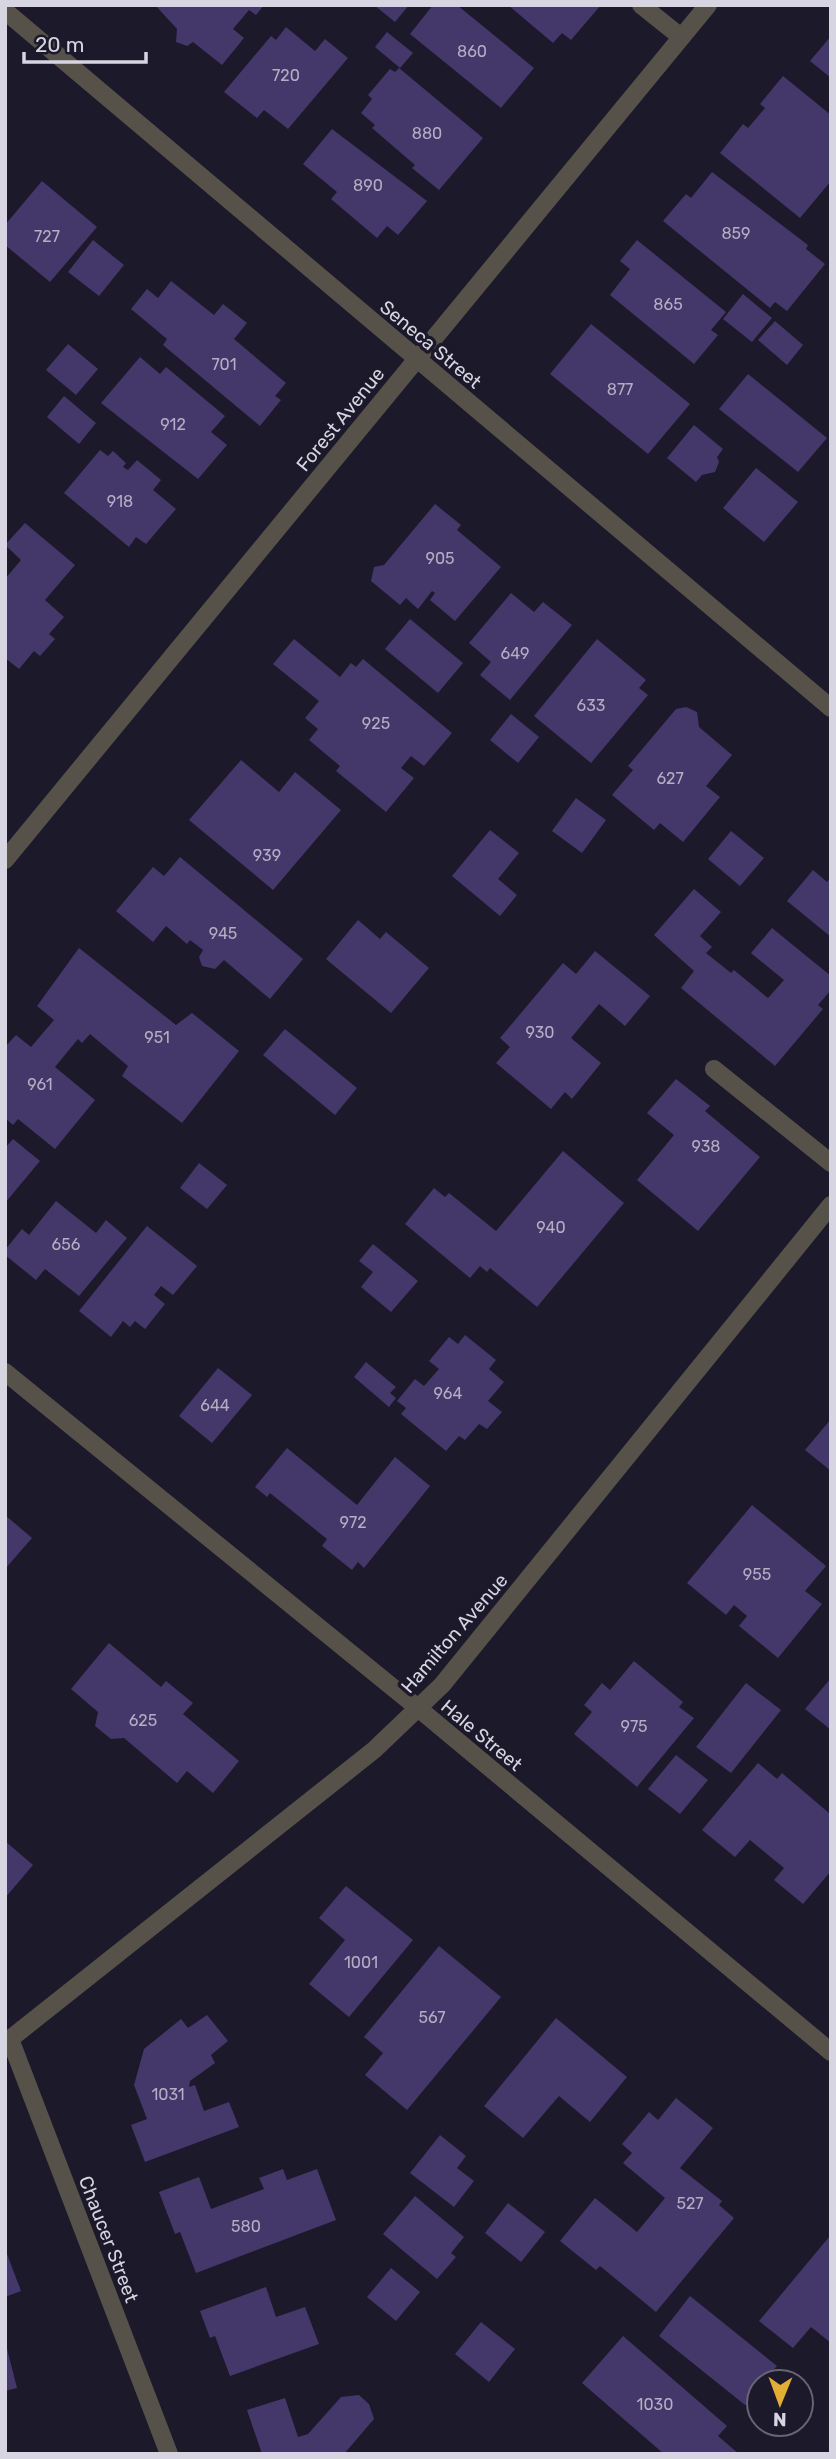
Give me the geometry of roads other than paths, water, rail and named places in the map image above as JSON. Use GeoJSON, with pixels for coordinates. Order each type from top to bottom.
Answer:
{"type":"FeatureCollection","features":[{"type":"Feature","properties":{"kind":"street"},"geometry":{"type":"LineString","coordinates":[[641,5],[681,37]]}},
{"type":"Feature","properties":{"kind":"street","name":"Forest Avenue"},"geometry":{"type":"LineString","coordinates":[[5,860],[708,5]]}},
{"type":"Feature","properties":{"kind":"street","name":"Seneca Street"},"geometry":{"type":"LineString","coordinates":[[5,11],[831,708]]}},
{"type":"Feature","properties":{"kind":"street"},"geometry":{"type":"LineString","coordinates":[[714,1069],[831,1163]]}},
{"type":"Feature","properties":{"kind":"street","name":"Hamilton Avenue"},"geometry":{"type":"LineString","coordinates":[[8,2041],[374,1750],[442,1685],[831,1205]]}},
{"type":"Feature","properties":{"kind":"street","name":"Hale Street"},"geometry":{"type":"LineString","coordinates":[[5,1373],[418,1708],[831,2052]]}},
{"type":"Feature","properties":{"kind":"street","name":"Chaucer Street"},"geometry":{"type":"LineString","coordinates":[[8,2041],[169,2454]]}}]}
